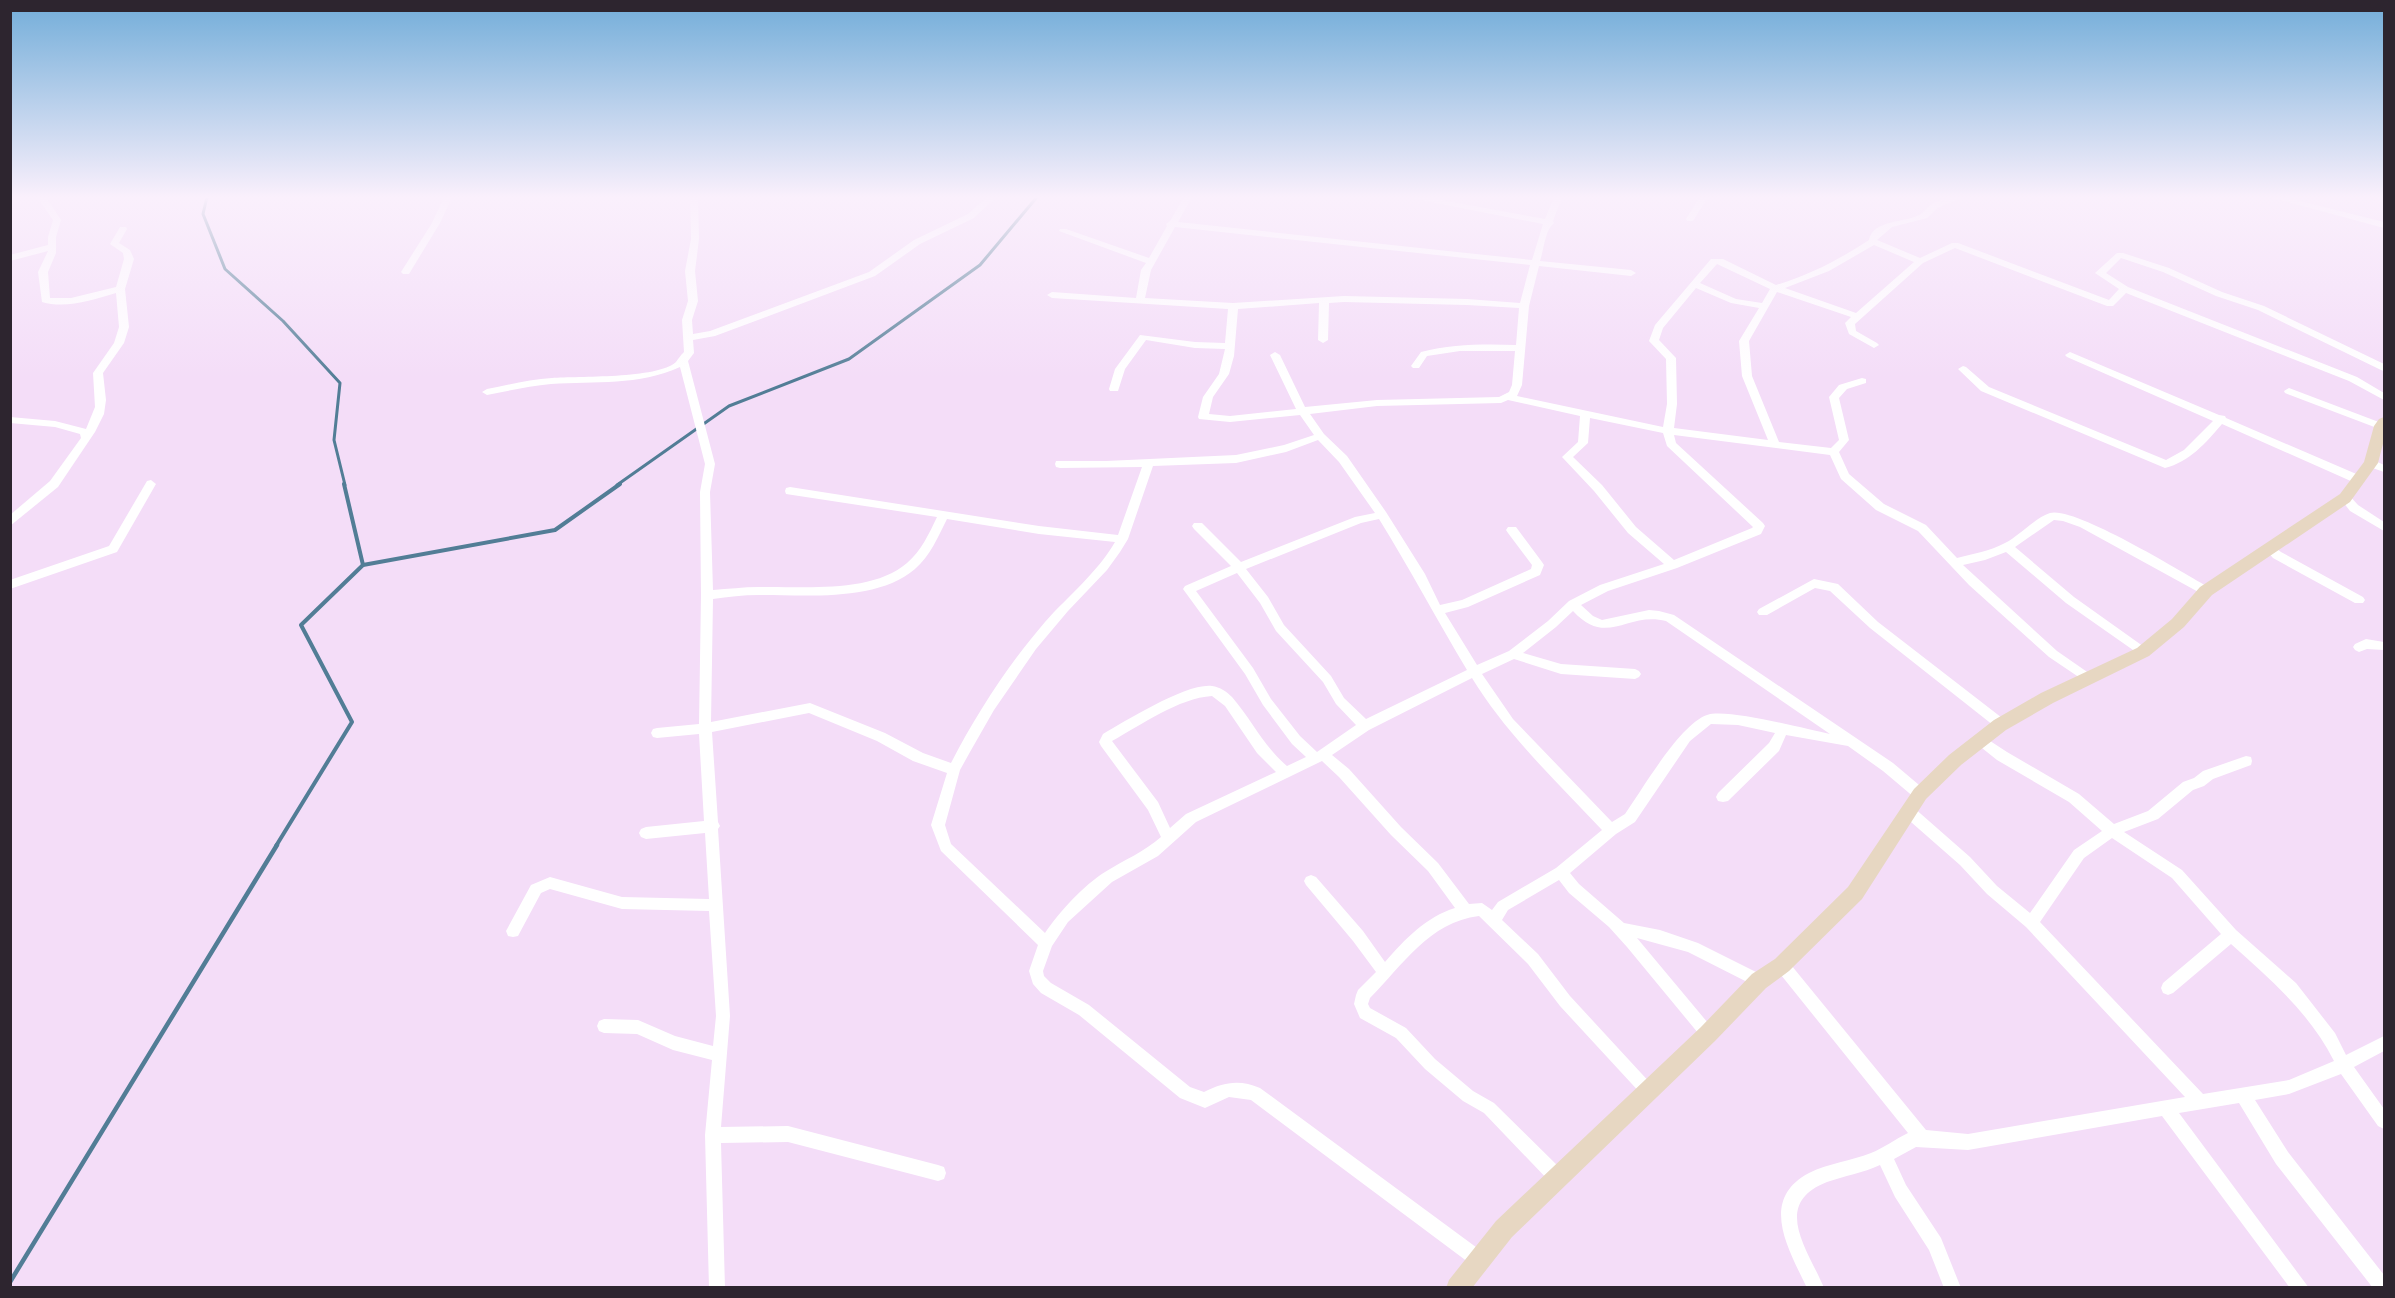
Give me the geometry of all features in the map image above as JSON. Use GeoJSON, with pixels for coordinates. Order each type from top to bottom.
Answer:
{"type":"FeatureCollection","features":[{"type":"Feature","properties":{"kind":"street"},"geometry":{"type":"LineString","coordinates":[[48,258],[43,272],[45,300],[49,302],[68,301],[120,289]]}},
{"type":"Feature","properties":{"kind":"street"},"geometry":{"type":"LineString","coordinates":[[10,522],[54,484],[99,419],[102,400],[98,373],[101,365],[119,343],[124,327],[120,289],[129,258]]}},
{"type":"Feature","properties":{"kind":"street"},"geometry":{"type":"LineString","coordinates":[[406,272],[415,258]]}},
{"type":"Feature","properties":{"kind":"street"},"geometry":{"type":"LineString","coordinates":[[487,392],[549,381],[659,374],[679,364],[682,358],[689,353],[687,320],[693,294],[690,271],[692,258]]}},
{"type":"Feature","properties":{"kind":"street"},"geometry":{"type":"LineString","coordinates":[[689,338],[712,334],[872,274],[895,258]]}},
{"type":"Feature","properties":{"kind":"street"},"geometry":{"type":"LineString","coordinates":[[1139,258],[1152,262]]}},
{"type":"Feature","properties":{"kind":"street"},"geometry":{"type":"LineString","coordinates":[[1140,301],[1146,270],[1155,258]]}},
{"type":"Feature","properties":{"kind":"street"},"geometry":{"type":"LineString","coordinates":[[1499,258],[1631,273]]}},
{"type":"Feature","properties":{"kind":"street"},"geometry":{"type":"LineString","coordinates":[[1507,397],[1517,385],[1524,306],[1537,258]]}},
{"type":"Feature","properties":{"kind":"street"},"geometry":{"type":"LineString","coordinates":[[1776,446],[1747,376],[1744,341],[1775,288],[1801,282],[1845,258]]}},
{"type":"Feature","properties":{"kind":"street"},"geometry":{"type":"LineString","coordinates":[[1912,258],[1920,261]]}},
{"type":"Feature","properties":{"kind":"street"},"geometry":{"type":"LineString","coordinates":[[1874,345],[1852,332],[1850,323],[1882,297],[1893,282],[1927,258]]}},
{"type":"Feature","properties":{"kind":"street"},"geometry":{"type":"LineString","coordinates":[[1988,258],[2110,304],[2125,290]]}},
{"type":"Feature","properties":{"kind":"street"},"geometry":{"type":"LineString","coordinates":[[2117,258],[2100,273],[2125,290],[2353,379],[2385,397]]}},
{"type":"Feature","properties":{"kind":"street"},"geometry":{"type":"LineString","coordinates":[[2128,258],[2166,270],[2219,294],[2260,308],[2385,368]]}},
{"type":"Feature","properties":{"kind":"street"},"geometry":{"type":"LineString","coordinates":[[1478,1259],[1256,1093],[1234,1088],[1223,1090],[1205,1100],[1185,1093],[1102,1024],[1046,988],[1038,979],[1036,971],[1046,943],[1063,918],[1107,878],[1153,852],[1191,818],[1319,757],[1365,726],[1447,683],[1513,654],[1552,624],[1573,604],[1634,576],[1673,565],[1757,531],[1759,526],[1671,444],[1668,431],[1672,404],[1671,358],[1654,341],[1658,327],[1714,261],[1720,261],[1775,288],[1856,316]]}},
{"type":"Feature","properties":{"kind":"street"},"geometry":{"type":"LineString","coordinates":[[1694,284],[1734,301],[1764,306]]}},
{"type":"Feature","properties":{"kind":"street"},"geometry":{"type":"LineString","coordinates":[[1052,295],[1233,306],[1324,300],[1467,302],[1524,306]]}},
{"type":"Feature","properties":{"kind":"street"},"geometry":{"type":"LineString","coordinates":[[1323,340],[1324,300]]}},
{"type":"Feature","properties":{"kind":"street"},"geometry":{"type":"LineString","coordinates":[[1233,306],[1224,374],[1208,397],[1203,417],[1230,419],[1302,409],[1377,403],[1490,401],[1507,397],[1668,431],[1834,452]]}},
{"type":"Feature","properties":{"kind":"street"},"geometry":{"type":"LineString","coordinates":[[1114,389],[1120,369],[1143,337],[1195,345],[1229,346]]}},
{"type":"Feature","properties":{"kind":"street"},"geometry":{"type":"LineString","coordinates":[[1416,366],[1424,354],[1438,351],[1474,347],[1520,348]]}},
{"type":"Feature","properties":{"kind":"street"},"geometry":{"type":"LineString","coordinates":[[1275,355],[1302,409],[1320,436],[1343,459],[1421,577],[1473,673],[1509,723],[1611,830]]}},
{"type":"Feature","properties":{"kind":"street"},"geometry":{"type":"LineString","coordinates":[[2070,355],[2221,418],[2357,479]]}},
{"type":"Feature","properties":{"kind":"street"},"geometry":{"type":"LineString","coordinates":[[682,358],[710,464],[705,492],[707,595],[705,728],[713,826],[723,1016],[713,1135],[717,1287]]}},
{"type":"Feature","properties":{"kind":"street"},"geometry":{"type":"LineString","coordinates":[[1963,369],[1984,389],[2165,464],[2172,464],[2204,441],[2221,418]]}},
{"type":"Feature","properties":{"kind":"street"},"geometry":{"type":"LineString","coordinates":[[1834,452],[1844,440],[1834,397],[1843,387],[1862,381]]}},
{"type":"Feature","properties":{"kind":"street"},"geometry":{"type":"LineString","coordinates":[[1457,1287],[1478,1259],[1557,1177],[1708,1034],[1759,981],[1782,965],[1855,893],[1920,794],[1955,760],[2002,725],[2047,698],[2143,652],[2178,623],[2206,591],[2345,498],[2357,479],[2378,466],[2383,424],[2289,391]]}},
{"type":"Feature","properties":{"kind":"street"},"geometry":{"type":"LineString","coordinates":[[1585,414],[1583,443],[1567,457],[1598,488],[1632,530],[1673,565]]}},
{"type":"Feature","properties":{"kind":"street"},"geometry":{"type":"LineString","coordinates":[[10,420],[55,424],[84,432],[86,438]]}},
{"type":"Feature","properties":{"kind":"street"},"geometry":{"type":"LineString","coordinates":[[1060,464],[1236,459],[1286,448],[1320,436]]}},
{"type":"Feature","properties":{"kind":"street"},"geometry":{"type":"LineString","coordinates":[[1834,452],[1845,476],[1880,507],[1922,528],[2053,654],[2089,679]]}},
{"type":"Feature","properties":{"kind":"street"},"geometry":{"type":"LineString","coordinates":[[1046,943],[946,847],[938,825],[954,770],[981,716],[1035,643],[1113,558],[1149,462]]}},
{"type":"Feature","properties":{"kind":"street"},"geometry":{"type":"LineString","coordinates":[[10,585],[113,549],[151,484]]}},
{"type":"Feature","properties":{"kind":"street"},"geometry":{"type":"LineString","coordinates":[[790,491],[879,502],[943,516],[1122,539]]}},
{"type":"Feature","properties":{"kind":"street"},"geometry":{"type":"LineString","coordinates":[[2345,498],[2354,508],[2385,526]]}},
{"type":"Feature","properties":{"kind":"street"},"geometry":{"type":"LineString","coordinates":[[1382,515],[1359,520],[1239,567],[1189,590],[1249,671],[1267,702],[1319,757],[1344,773],[1396,831],[1433,867],[1466,910]]}},
{"type":"Feature","properties":{"kind":"street"},"geometry":{"type":"LineString","coordinates":[[707,595],[757,590],[806,591],[859,586],[888,578],[911,566],[929,545],[943,516]]}},
{"type":"Feature","properties":{"kind":"street"},"geometry":{"type":"LineString","coordinates":[[1956,562],[1981,557],[2009,546],[2052,516],[2064,517],[2084,524],[2206,591]]}},
{"type":"Feature","properties":{"kind":"street"},"geometry":{"type":"LineString","coordinates":[[1198,526],[1239,567],[1264,600],[1280,628],[1327,679],[1340,701],[1365,726]]}},
{"type":"Feature","properties":{"kind":"street"},"geometry":{"type":"LineString","coordinates":[[1437,610],[1464,604],[1536,572],[1538,565],[1512,530]]}},
{"type":"Feature","properties":{"kind":"street"},"geometry":{"type":"LineString","coordinates":[[2009,546],[2012,552],[2070,600],[2143,652]]}},
{"type":"Feature","properties":{"kind":"street"},"geometry":{"type":"LineString","coordinates":[[2270,548],[2277,555],[2359,600]]}},
{"type":"Feature","properties":{"kind":"street"},"geometry":{"type":"LineString","coordinates":[[1763,612],[1814,583],[1834,587],[1874,625],[2002,725]]}},
{"type":"Feature","properties":{"kind":"street"},"geometry":{"type":"LineString","coordinates":[[1573,604],[1593,623],[1601,624],[1643,614],[1661,614],[1670,618],[1888,767],[1920,794]]}},
{"type":"Feature","properties":{"kind":"street"},"geometry":{"type":"LineString","coordinates":[[2359,647],[2366,644],[2385,646]]}},
{"type":"Feature","properties":{"kind":"street"},"geometry":{"type":"LineString","coordinates":[[1513,654],[1561,669],[1635,674]]}},
{"type":"Feature","properties":{"kind":"street"},"geometry":{"type":"LineString","coordinates":[[1168,838],[1153,806],[1105,742],[1107,738],[1180,700],[1204,691],[1213,691],[1224,696],[1255,743],[1268,759],[1285,772]]}},
{"type":"Feature","properties":{"kind":"street"},"geometry":{"type":"LineString","coordinates":[[657,733],[705,728],[810,708],[881,737],[918,758],[954,770]]}},
{"type":"Feature","properties":{"kind":"street"},"geometry":{"type":"LineString","coordinates":[[1493,921],[1503,906],[1561,872],[1611,830],[1630,818],[1686,738],[1709,720],[1722,718],[1852,744]]}},
{"type":"Feature","properties":{"kind":"street"},"geometry":{"type":"LineString","coordinates":[[1723,797],[1774,747],[1783,729]]}},
{"type":"Feature","properties":{"kind":"street"},"geometry":{"type":"LineString","coordinates":[[1981,740],[2002,756],[2074,798],[2112,831],[2177,874],[2231,935],[2291,988],[2330,1038],[2343,1064],[2385,1121]]}},
{"type":"Feature","properties":{"kind":"street"},"geometry":{"type":"LineString","coordinates":[[2031,923],[2079,854],[2112,831],[2153,814],[2188,786],[2208,775],[2246,760]]}},
{"type":"Feature","properties":{"kind":"street"},"geometry":{"type":"LineString","coordinates":[[1908,811],[1965,861],[1992,890],[2031,923],[2200,1102]]}},
{"type":"Feature","properties":{"kind":"street"},"geometry":{"type":"LineString","coordinates":[[646,833],[713,826]]}},
{"type":"Feature","properties":{"kind":"street"},"geometry":{"type":"LineString","coordinates":[[1561,872],[1574,890],[1621,929],[1708,1034]]}},
{"type":"Feature","properties":{"kind":"street"},"geometry":{"type":"LineString","coordinates":[[1311,881],[1364,943],[1386,974]]}},
{"type":"Feature","properties":{"kind":"street"},"geometry":{"type":"LineString","coordinates":[[513,931],[536,889],[550,883],[622,903],[717,905]]}},
{"type":"Feature","properties":{"kind":"street"},"geometry":{"type":"LineString","coordinates":[[1557,1177],[1489,1108],[1468,1095],[1430,1064],[1401,1033],[1365,1013],[1361,1004],[1363,995],[1386,974],[1411,941],[1424,931],[1466,910],[1482,909],[1533,959],[1565,1001],[1648,1091]]}},
{"type":"Feature","properties":{"kind":"street"},"geometry":{"type":"LineString","coordinates":[[1621,929],[1663,935],[1705,951],[1759,981]]}},
{"type":"Feature","properties":{"kind":"street"},"geometry":{"type":"LineString","coordinates":[[2168,988],[2231,935]]}},
{"type":"Feature","properties":{"kind":"street"},"geometry":{"type":"LineString","coordinates":[[1782,965],[1922,1138]]}},
{"type":"Feature","properties":{"kind":"street"},"geometry":{"type":"LineString","coordinates":[[604,1026],[638,1027],[673,1043],[720,1055]]}},
{"type":"Feature","properties":{"kind":"street"},"geometry":{"type":"LineString","coordinates":[[1816,1287],[1790,1230],[1789,1210],[1797,1192],[1831,1171],[1885,1156],[1906,1141],[1922,1138],[1968,1142],[2289,1087],[2385,1044]]}},
{"type":"Feature","properties":{"kind":"street"},"geometry":{"type":"LineString","coordinates":[[2243,1095],[2282,1158],[2384,1287]]}},
{"type":"Feature","properties":{"kind":"street"},"geometry":{"type":"LineString","coordinates":[[2166,1109],[2301,1287]]}},
{"type":"Feature","properties":{"kind":"street"},"geometry":{"type":"LineString","coordinates":[[713,1135],[788,1134],[938,1173]]}},
{"type":"Feature","properties":{"kind":"street"},"geometry":{"type":"LineString","coordinates":[[1885,1156],[1893,1181],[1935,1243],[1953,1287]]}},
{"type":"Feature","properties":{"kind":"waterway"},"geometry":{"type":"LineString","coordinates":[[220,258],[225,269],[283,321],[340,383],[334,440],[345,485]]}},
{"type":"Feature","properties":{"kind":"waterway"},"geometry":{"type":"LineString","coordinates":[[617,485],[729,406],[849,359],[980,265],[986,258]]}},
{"type":"Feature","properties":{"kind":"waterway"},"geometry":{"type":"LineString","coordinates":[[344,484],[363,565]]}},
{"type":"Feature","properties":{"kind":"waterway"},"geometry":{"type":"LineString","coordinates":[[363,565],[555,530],[620,484]]}},
{"type":"Feature","properties":{"kind":"waterway"},"geometry":{"type":"LineString","coordinates":[[276,846],[352,722],[301,625],[363,565]]}},
{"type":"Feature","properties":{"kind":"waterway"},"geometry":{"type":"LineString","coordinates":[[10,1282],[277,845]]}}]}
